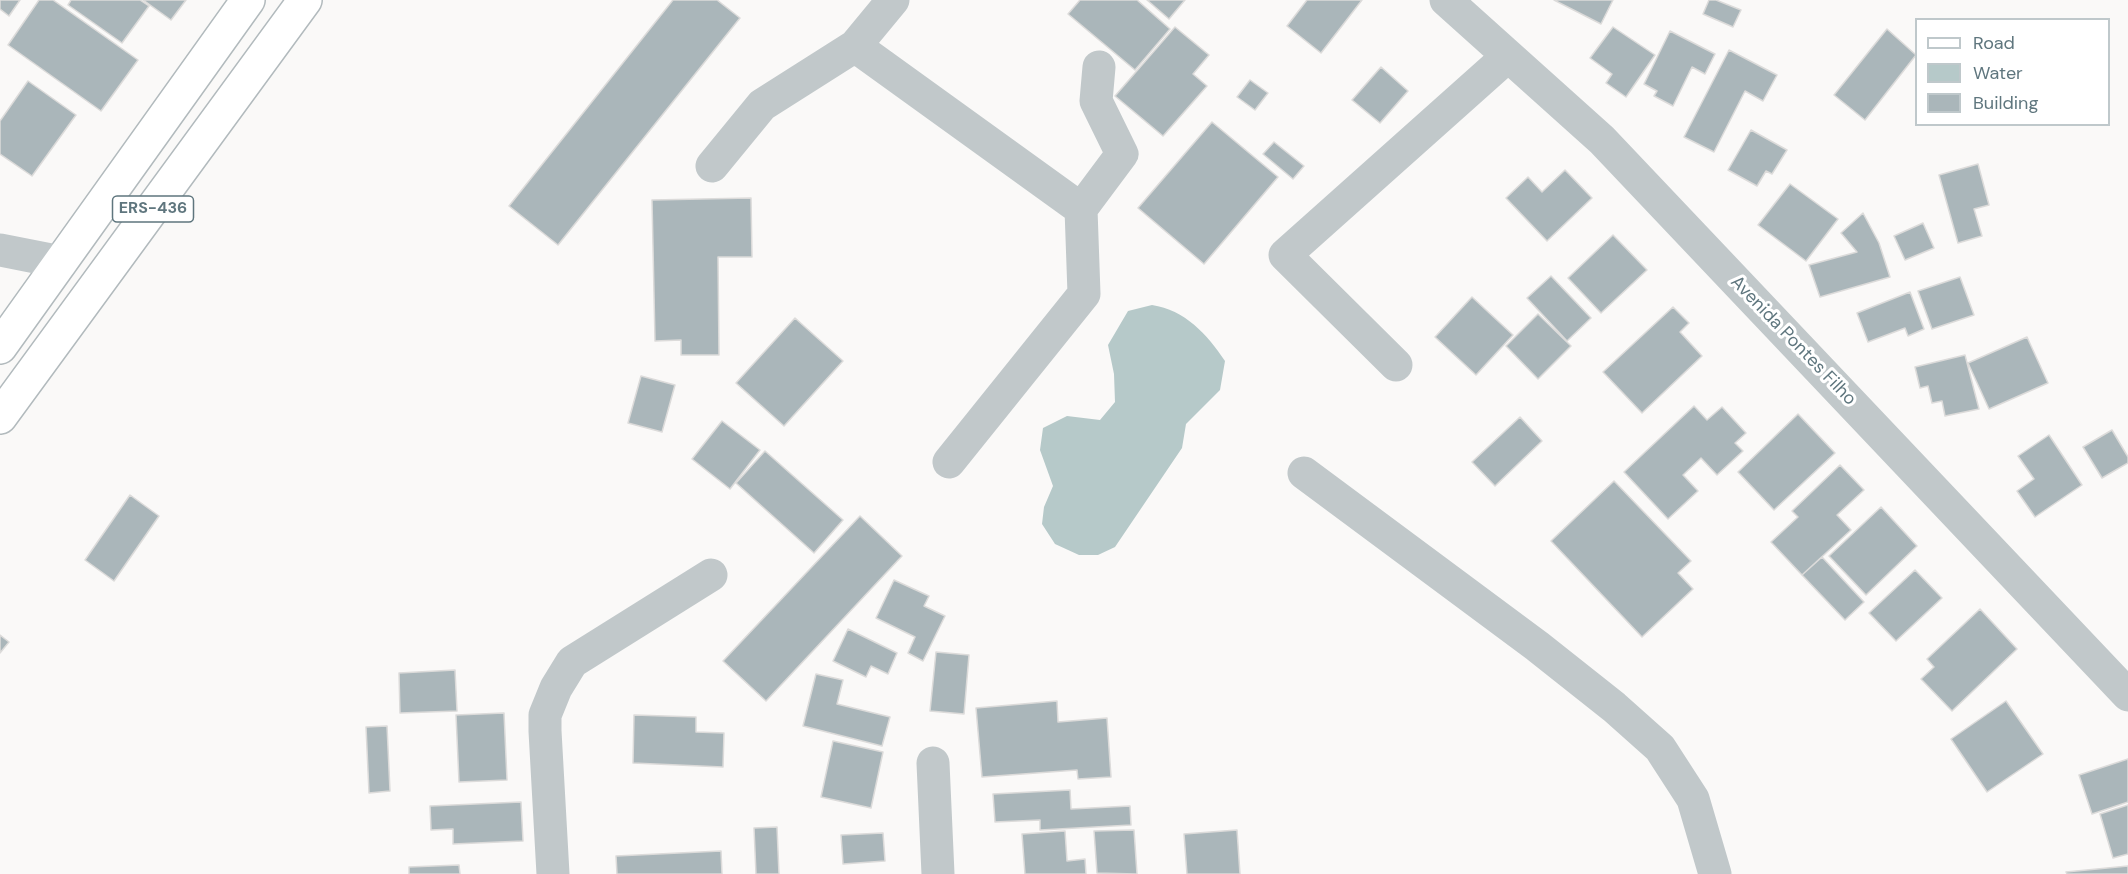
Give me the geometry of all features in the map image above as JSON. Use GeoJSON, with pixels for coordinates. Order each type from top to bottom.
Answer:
{"type":"FeatureCollection","features":[{"type":"Feature","properties":{"kind":"main road","name":"ERS-436"},"geometry":{"type":"LineString","coordinates":[[0,347],[248,0]]}},
{"type":"Feature","properties":{"kind":"main road","name":"ERS-436"},"geometry":{"type":"LineString","coordinates":[[0,417],[100,283],[304,0]]}},
{"type":"Feature","properties":{"kind":"main road"},"geometry":{"type":"LineString","coordinates":[[61,262],[100,283]]}},
{"type":"Feature","properties":{"kind":"street"},"geometry":{"type":"LineString","coordinates":[[712,166],[762,105],[855,46],[893,0]]}},
{"type":"Feature","properties":{"kind":"street","name":"Avenida Pontes Filho"},"geometry":{"type":"LineString","coordinates":[[1446,0],[1602,140],[2128,694]]}},
{"type":"Feature","properties":{"kind":"street"},"geometry":{"type":"LineString","coordinates":[[855,46],[1081,209]]}},
{"type":"Feature","properties":{"kind":"street"},"geometry":{"type":"LineString","coordinates":[[1396,365],[1285,255],[1508,56]]}},
{"type":"Feature","properties":{"kind":"street"},"geometry":{"type":"LineString","coordinates":[[949,462],[1084,294],[1081,209],[1122,154],[1096,101],[1099,67]]}},
{"type":"Feature","properties":{"kind":"street"},"geometry":{"type":"LineString","coordinates":[[0,250],[61,262]]}},
{"type":"Feature","properties":{"kind":"street"},"geometry":{"type":"LineString","coordinates":[[1304,473],[1537,646],[1614,707],[1660,748],[1693,799],[1715,874]]}},
{"type":"Feature","properties":{"kind":"street"},"geometry":{"type":"LineString","coordinates":[[553,874],[545,715],[556,688],[572,662],[711,575]]}},
{"type":"Feature","properties":{"kind":"street"},"geometry":{"type":"LineString","coordinates":[[933,763],[938,874]]}},
{"type":"Feature","properties":{"kind":"water"},"geometry":{"type":"Polygon","coordinates":[[[1152,305],[1175,312],[1185,318],[1211,342],[1225,361],[1220,390],[1186,424],[1182,448],[1115,547],[1098,555],[1079,555],[1055,544],[1042,524],[1044,507],[1053,486],[1040,450],[1043,428],[1067,416],[1100,420],[1115,402],[1114,374],[1108,345],[1128,311],[1152,305]]]}},
{"type":"Feature","properties":{"kind":"building"},"geometry":{"type":"Polygon","coordinates":[[[0,0],[20,0],[9,16],[0,9],[0,0]]]}},
{"type":"Feature","properties":{"kind":"building"},"geometry":{"type":"Polygon","coordinates":[[[39,0],[53,0],[138,60],[101,111],[8,45],[39,0]]]}},
{"type":"Feature","properties":{"kind":"building"},"geometry":{"type":"Polygon","coordinates":[[[71,0],[140,0],[149,6],[122,43],[68,5],[71,0]]]}},
{"type":"Feature","properties":{"kind":"building"},"geometry":{"type":"Polygon","coordinates":[[[143,0],[186,0],[171,20],[143,0]]]}},
{"type":"Feature","properties":{"kind":"building"},"geometry":{"type":"Polygon","coordinates":[[[673,0],[717,0],[740,18],[558,245],[509,206],[673,0]]]}},
{"type":"Feature","properties":{"kind":"building"},"geometry":{"type":"Polygon","coordinates":[[[1080,0],[1137,0],[1170,29],[1135,70],[1068,14],[1080,0]]]}},
{"type":"Feature","properties":{"kind":"building"},"geometry":{"type":"Polygon","coordinates":[[[1147,0],[1185,0],[1169,19],[1147,0]]]}},
{"type":"Feature","properties":{"kind":"building"},"geometry":{"type":"Polygon","coordinates":[[[1307,0],[1362,0],[1321,53],[1287,26],[1307,0]]]}},
{"type":"Feature","properties":{"kind":"building"},"geometry":{"type":"Polygon","coordinates":[[[1554,0],[1613,0],[1601,24],[1554,0]]]}},
{"type":"Feature","properties":{"kind":"building"},"geometry":{"type":"Polygon","coordinates":[[[1709,0],[1716,0],[1741,10],[1733,27],[1703,14],[1709,0]]]}},
{"type":"Feature","properties":{"kind":"building"},"geometry":{"type":"Polygon","coordinates":[[[1175,27],[1209,55],[1193,74],[1207,86],[1163,136],[1115,96],[1175,27]]]}},
{"type":"Feature","properties":{"kind":"building"},"geometry":{"type":"Polygon","coordinates":[[[1613,27],[1655,55],[1626,97],[1606,83],[1612,74],[1590,58],[1613,27]]]}},
{"type":"Feature","properties":{"kind":"building"},"geometry":{"type":"Polygon","coordinates":[[[1887,29],[1915,54],[1865,120],[1834,95],[1887,29]]]}},
{"type":"Feature","properties":{"kind":"building"},"geometry":{"type":"Polygon","coordinates":[[[1670,31],[1715,54],[1705,74],[1692,67],[1673,106],[1654,96],[1657,91],[1644,84],[1670,31]]]}},
{"type":"Feature","properties":{"kind":"building"},"geometry":{"type":"Polygon","coordinates":[[[1729,50],[1777,75],[1763,101],[1745,91],[1714,152],[1684,137],[1729,50]]]}},
{"type":"Feature","properties":{"kind":"building"},"geometry":{"type":"Polygon","coordinates":[[[1381,67],[1408,91],[1380,123],[1352,100],[1381,67]]]}},
{"type":"Feature","properties":{"kind":"building"},"geometry":{"type":"Polygon","coordinates":[[[1250,80],[1268,93],[1255,110],[1237,97],[1250,80]]]}},
{"type":"Feature","properties":{"kind":"building"},"geometry":{"type":"Polygon","coordinates":[[[28,81],[76,115],[32,176],[0,154],[0,121],[28,81]]]}},
{"type":"Feature","properties":{"kind":"building"},"geometry":{"type":"Polygon","coordinates":[[[1212,122],[1278,177],[1204,264],[1138,208],[1212,122]]]}},
{"type":"Feature","properties":{"kind":"building"},"geometry":{"type":"Polygon","coordinates":[[[1751,130],[1787,150],[1772,174],[1766,171],[1757,186],[1728,170],[1751,130]]]}},
{"type":"Feature","properties":{"kind":"building"},"geometry":{"type":"Polygon","coordinates":[[[1274,142],[1304,166],[1293,179],[1263,154],[1274,142]]]}},
{"type":"Feature","properties":{"kind":"building"},"geometry":{"type":"Polygon","coordinates":[[[1978,164],[1989,205],[1974,209],[1982,236],[1958,243],[1939,175],[1978,164]]]}},
{"type":"Feature","properties":{"kind":"building"},"geometry":{"type":"Polygon","coordinates":[[[1565,170],[1592,198],[1547,241],[1506,198],[1528,177],[1542,192],[1565,170]]]}},
{"type":"Feature","properties":{"kind":"building"},"geometry":{"type":"Polygon","coordinates":[[[1790,184],[1838,219],[1806,261],[1758,225],[1790,184]]]}},
{"type":"Feature","properties":{"kind":"building"},"geometry":{"type":"Polygon","coordinates":[[[751,198],[752,257],[718,257],[719,355],[681,355],[681,340],[655,341],[652,200],[751,198]]]}},
{"type":"Feature","properties":{"kind":"building"},"geometry":{"type":"Polygon","coordinates":[[[1863,213],[1879,243],[1890,277],[1820,297],[1809,265],[1857,252],[1841,233],[1863,213]]]}},
{"type":"Feature","properties":{"kind":"building"},"geometry":{"type":"Polygon","coordinates":[[[1923,223],[1934,248],[1905,260],[1894,236],[1923,223]]]}},
{"type":"Feature","properties":{"kind":"building"},"geometry":{"type":"Polygon","coordinates":[[[1613,235],[1647,270],[1601,313],[1568,278],[1613,235]]]}},
{"type":"Feature","properties":{"kind":"building"},"geometry":{"type":"Polygon","coordinates":[[[1551,276],[1591,318],[1567,341],[1527,298],[1551,276]]]}},
{"type":"Feature","properties":{"kind":"building"},"geometry":{"type":"Polygon","coordinates":[[[1960,277],[1974,315],[1932,329],[1918,291],[1960,277]]]}},
{"type":"Feature","properties":{"kind":"building"},"geometry":{"type":"Polygon","coordinates":[[[1910,292],[1924,329],[1908,336],[1905,328],[1868,342],[1857,313],[1910,292]]]}},
{"type":"Feature","properties":{"kind":"building"},"geometry":{"type":"Polygon","coordinates":[[[1472,297],[1513,335],[1476,375],[1435,337],[1472,297]]]}},
{"type":"Feature","properties":{"kind":"building"},"geometry":{"type":"Polygon","coordinates":[[[1673,307],[1689,323],[1680,332],[1702,356],[1642,413],[1603,372],[1673,307]]]}},
{"type":"Feature","properties":{"kind":"building"},"geometry":{"type":"Polygon","coordinates":[[[1538,314],[1571,346],[1538,379],[1506,346],[1538,314]]]}},
{"type":"Feature","properties":{"kind":"building"},"geometry":{"type":"Polygon","coordinates":[[[795,318],[843,361],[784,426],[736,383],[795,318]]]}},
{"type":"Feature","properties":{"kind":"building"},"geometry":{"type":"Polygon","coordinates":[[[2027,337],[2048,383],[1989,409],[1968,363],[2027,337]]]}},
{"type":"Feature","properties":{"kind":"building"},"geometry":{"type":"Polygon","coordinates":[[[1965,355],[1979,409],[1945,416],[1942,401],[1932,403],[1928,386],[1920,388],[1915,367],[1965,355]]]}},
{"type":"Feature","properties":{"kind":"building"},"geometry":{"type":"Polygon","coordinates":[[[641,376],[675,385],[662,432],[628,423],[641,376]]]}},
{"type":"Feature","properties":{"kind":"building"},"geometry":{"type":"Polygon","coordinates":[[[1694,406],[1707,420],[1722,407],[1746,433],[1735,443],[1743,451],[1717,475],[1701,458],[1683,475],[1698,491],[1668,519],[1624,472],[1694,406]]]}},
{"type":"Feature","properties":{"kind":"building"},"geometry":{"type":"Polygon","coordinates":[[[1798,414],[1835,453],[1774,510],[1738,472],[1798,414]]]}},
{"type":"Feature","properties":{"kind":"building"},"geometry":{"type":"Polygon","coordinates":[[[1520,417],[1542,441],[1495,486],[1472,462],[1520,417]]]}},
{"type":"Feature","properties":{"kind":"building"},"geometry":{"type":"Polygon","coordinates":[[[722,421],[760,450],[730,489],[692,459],[722,421]]]}},
{"type":"Feature","properties":{"kind":"building"},"geometry":{"type":"Polygon","coordinates":[[[2112,430],[2128,457],[2128,463],[2102,478],[2083,447],[2112,430]]]}},
{"type":"Feature","properties":{"kind":"building"},"geometry":{"type":"Polygon","coordinates":[[[2049,435],[2082,485],[2035,517],[2017,491],[2034,479],[2018,456],[2049,435]]]}},
{"type":"Feature","properties":{"kind":"building"},"geometry":{"type":"Polygon","coordinates":[[[765,451],[843,520],[814,553],[736,483],[765,451]]]}},
{"type":"Feature","properties":{"kind":"building"},"geometry":{"type":"Polygon","coordinates":[[[1840,465],[1864,490],[1837,515],[1851,530],[1802,575],[1771,542],[1798,517],[1792,511],[1840,465]]]}},
{"type":"Feature","properties":{"kind":"building"},"geometry":{"type":"Polygon","coordinates":[[[1614,481],[1691,561],[1678,573],[1693,589],[1642,637],[1551,541],[1614,481]]]}},
{"type":"Feature","properties":{"kind":"building"},"geometry":{"type":"Polygon","coordinates":[[[130,495],[159,516],[114,581],[85,560],[130,495]]]}},
{"type":"Feature","properties":{"kind":"building"},"geometry":{"type":"Polygon","coordinates":[[[1881,507],[1917,546],[1866,595],[1829,556],[1881,507]]]}},
{"type":"Feature","properties":{"kind":"building"},"geometry":{"type":"Polygon","coordinates":[[[860,516],[902,556],[766,701],[723,661],[860,516]]]}},
{"type":"Feature","properties":{"kind":"building"},"geometry":{"type":"Polygon","coordinates":[[[1822,557],[1864,602],[1845,620],[1802,575],[1822,557]]]}},
{"type":"Feature","properties":{"kind":"building"},"geometry":{"type":"Polygon","coordinates":[[[1915,570],[1942,598],[1896,641],[1869,613],[1915,570]]]}},
{"type":"Feature","properties":{"kind":"building"},"geometry":{"type":"Polygon","coordinates":[[[894,580],[929,596],[924,606],[945,616],[923,661],[908,653],[915,637],[876,618],[894,580]]]}},
{"type":"Feature","properties":{"kind":"building"},"geometry":{"type":"Polygon","coordinates":[[[1980,609],[2017,649],[1952,711],[1921,679],[1934,667],[1927,659],[1980,609]]]}},
{"type":"Feature","properties":{"kind":"building"},"geometry":{"type":"Polygon","coordinates":[[[848,629],[897,653],[888,674],[871,666],[866,677],[833,661],[848,629]]]}},
{"type":"Feature","properties":{"kind":"building"},"geometry":{"type":"Polygon","coordinates":[[[0,635],[9,642],[0,653],[0,635]]]}},
{"type":"Feature","properties":{"kind":"building"},"geometry":{"type":"Polygon","coordinates":[[[936,652],[969,655],[964,714],[930,711],[936,652]]]}},
{"type":"Feature","properties":{"kind":"building"},"geometry":{"type":"Polygon","coordinates":[[[455,670],[457,711],[400,713],[399,673],[455,670]]]}},
{"type":"Feature","properties":{"kind":"building"},"geometry":{"type":"Polygon","coordinates":[[[816,674],[843,680],[837,704],[890,717],[882,746],[803,726],[816,674]]]}},
{"type":"Feature","properties":{"kind":"building"},"geometry":{"type":"Polygon","coordinates":[[[1057,701],[1058,722],[1107,718],[1111,777],[1078,779],[1077,770],[982,777],[976,708],[1057,701]]]}},
{"type":"Feature","properties":{"kind":"building"},"geometry":{"type":"Polygon","coordinates":[[[2006,701],[2043,754],[1987,792],[1951,739],[2006,701]]]}},
{"type":"Feature","properties":{"kind":"building"},"geometry":{"type":"Polygon","coordinates":[[[504,713],[507,780],[459,782],[456,715],[504,713]]]}},
{"type":"Feature","properties":{"kind":"building"},"geometry":{"type":"Polygon","coordinates":[[[634,715],[696,717],[696,732],[724,733],[723,767],[633,763],[634,715]]]}},
{"type":"Feature","properties":{"kind":"building"},"geometry":{"type":"Polygon","coordinates":[[[387,726],[390,791],[369,793],[366,727],[387,726]]]}},
{"type":"Feature","properties":{"kind":"building"},"geometry":{"type":"Polygon","coordinates":[[[833,741],[883,752],[871,808],[821,797],[833,741]]]}},
{"type":"Feature","properties":{"kind":"building"},"geometry":{"type":"Polygon","coordinates":[[[2128,759],[2128,802],[2092,814],[2079,775],[2128,759]]]}},
{"type":"Feature","properties":{"kind":"building"},"geometry":{"type":"Polygon","coordinates":[[[1070,790],[1071,809],[1130,806],[1131,825],[1040,830],[1040,820],[995,822],[993,794],[1070,790]]]}},
{"type":"Feature","properties":{"kind":"building"},"geometry":{"type":"Polygon","coordinates":[[[521,802],[523,841],[453,844],[453,829],[431,830],[430,806],[521,802]]]}},
{"type":"Feature","properties":{"kind":"building"},"geometry":{"type":"Polygon","coordinates":[[[2128,805],[2128,854],[2113,858],[2100,814],[2128,805]]]}},
{"type":"Feature","properties":{"kind":"building"},"geometry":{"type":"Polygon","coordinates":[[[777,827],[779,874],[756,874],[754,828],[777,827]]]}},
{"type":"Feature","properties":{"kind":"building"},"geometry":{"type":"Polygon","coordinates":[[[1134,830],[1137,874],[1097,873],[1094,831],[1134,830]]]}},
{"type":"Feature","properties":{"kind":"building"},"geometry":{"type":"Polygon","coordinates":[[[1237,830],[1240,874],[1187,874],[1184,834],[1237,830]]]}},
{"type":"Feature","properties":{"kind":"building"},"geometry":{"type":"Polygon","coordinates":[[[1065,831],[1067,861],[1085,859],[1086,874],[1025,874],[1022,834],[1065,831]]]}},
{"type":"Feature","properties":{"kind":"building"},"geometry":{"type":"Polygon","coordinates":[[[883,833],[885,861],[843,864],[841,835],[883,833]]]}},
{"type":"Feature","properties":{"kind":"building"},"geometry":{"type":"Polygon","coordinates":[[[721,851],[722,874],[617,874],[616,856],[721,851]]]}},
{"type":"Feature","properties":{"kind":"building"},"geometry":{"type":"Polygon","coordinates":[[[459,865],[460,874],[409,874],[409,867],[459,865]]]}},
{"type":"Feature","properties":{"kind":"building"},"geometry":{"type":"Polygon","coordinates":[[[2128,866],[2128,874],[2067,874],[2066,872],[2128,866]]]}}]}
